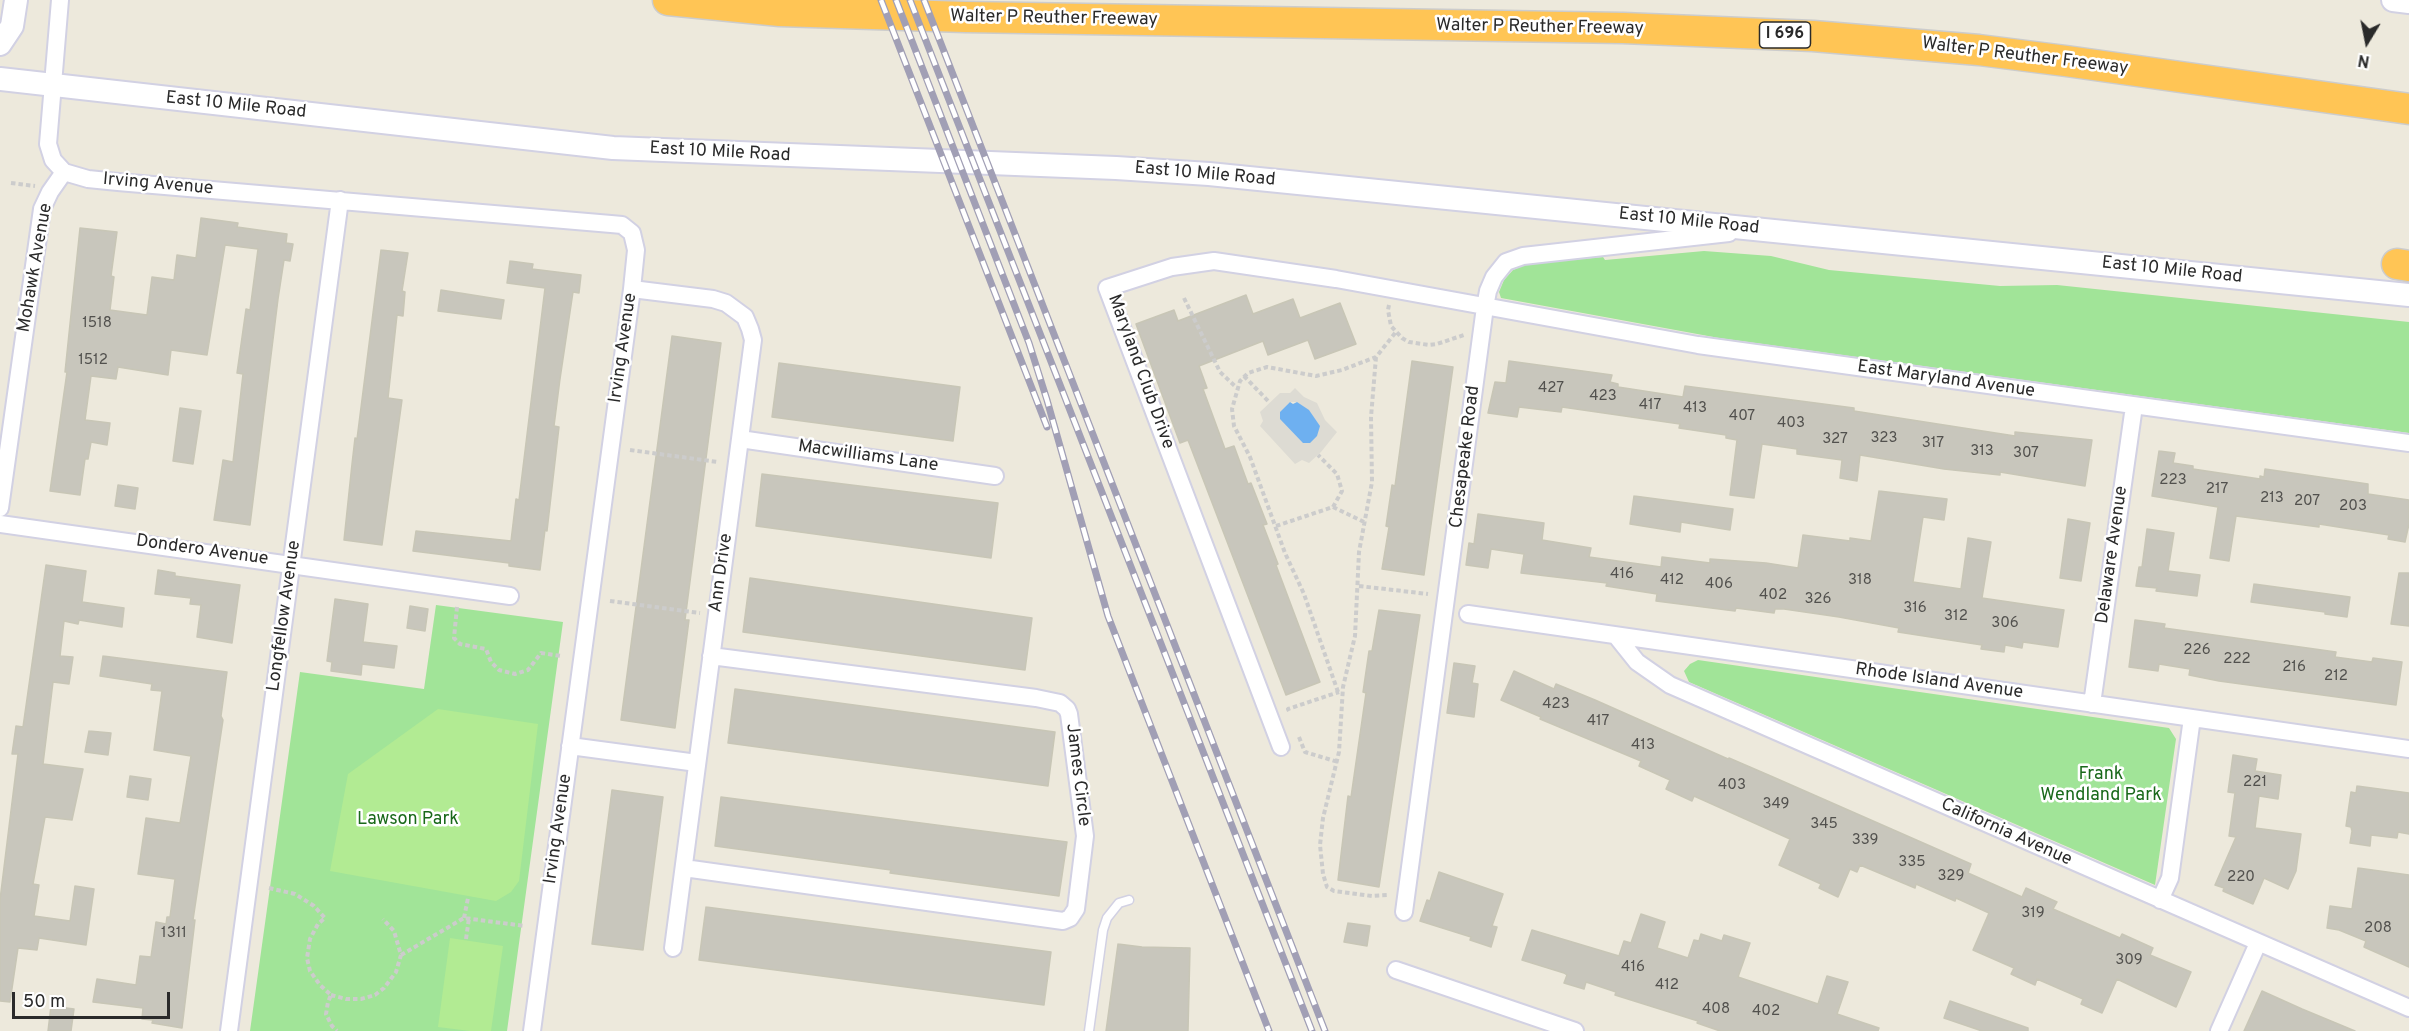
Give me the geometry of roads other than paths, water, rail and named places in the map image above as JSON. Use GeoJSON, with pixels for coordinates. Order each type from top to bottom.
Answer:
{"type":"FeatureCollection","features":[{"type":"Feature","properties":{"kind":"highway","name":"Walter P Reuther Freeway"},"geometry":{"type":"LineString","coordinates":[[668,0],[780,11],[954,17],[1623,28],[1802,36],[1890,42],[2044,58],[2409,109]]}},
{"type":"Feature","properties":{"kind":"main road"},"geometry":{"type":"LineString","coordinates":[[5,38],[16,0]]}},
{"type":"Feature","properties":{"kind":"main road"},"geometry":{"type":"LineString","coordinates":[[2392,0],[2409,2]]}},
{"type":"Feature","properties":{"kind":"main road","name":"East 10 Mile Road"},"geometry":{"type":"LineString","coordinates":[[0,79],[613,148],[1174,172],[2409,294]]}},
{"type":"Feature","properties":{"kind":"street"},"geometry":{"type":"LineString","coordinates":[[60,0],[48,144],[53,160],[64,172]]}},
{"type":"Feature","properties":{"kind":"street","name":"Irving Avenue"},"geometry":{"type":"LineString","coordinates":[[64,172],[88,179],[622,225],[632,233],[636,250],[632,289],[532,1031]]}},
{"type":"Feature","properties":{"kind":"street","name":"Mohawk Avenue"},"geometry":{"type":"LineString","coordinates":[[0,508],[42,209],[50,192],[64,172]]}},
{"type":"Feature","properties":{"kind":"street","name":"Longfellow Avenue"},"geometry":{"type":"LineString","coordinates":[[229,1031],[340,200]]}},
{"type":"Feature","properties":{"kind":"street","name":"Chesapeake Road"},"geometry":{"type":"LineString","coordinates":[[1404,912],[1485,307],[1488,291],[1497,271],[1513,258],[1760,229]]}},
{"type":"Feature","properties":{"kind":"street","name":"Maryland Club Drive"},"geometry":{"type":"LineString","coordinates":[[1281,747],[1107,288],[1172,267],[1214,261],[1336,279],[1485,307]]}},
{"type":"Feature","properties":{"kind":"street","name":"Ann Drive"},"geometry":{"type":"LineString","coordinates":[[632,289],[713,299],[726,303],[745,317],[753,340],[673,948]]}},
{"type":"Feature","properties":{"kind":"street","name":"East Maryland Avenue"},"geometry":{"type":"LineString","coordinates":[[1485,307],[1698,345],[2409,443]]}},
{"type":"Feature","properties":{"kind":"street","name":"Delaware Avenue"},"geometry":{"type":"LineString","coordinates":[[2092,704],[2134,406]]}},
{"type":"Feature","properties":{"kind":"street","name":"Macwilliams Lane"},"geometry":{"type":"LineString","coordinates":[[740,439],[995,476]]}},
{"type":"Feature","properties":{"kind":"street","name":"Dondero Avenue"},"geometry":{"type":"LineString","coordinates":[[0,524],[293,563],[510,596]]}},
{"type":"Feature","properties":{"kind":"street","name":"Rhode Island Avenue"},"geometry":{"type":"LineString","coordinates":[[1468,614],[2409,748]]}},
{"type":"Feature","properties":{"kind":"street","name":"California Avenue"},"geometry":{"type":"LineString","coordinates":[[1617,637],[1637,662],[1670,685],[2409,1008]]}},
{"type":"Feature","properties":{"kind":"street","name":"James Circle"},"geometry":{"type":"LineString","coordinates":[[684,868],[1063,921],[1070,918],[1076,909],[1085,836],[1069,714],[1060,703],[711,656]]}},
{"type":"Feature","properties":{"kind":"street"},"geometry":{"type":"LineString","coordinates":[[2160,900],[2170,878],[2192,718]]}},
{"type":"Feature","properties":{"kind":"street"},"geometry":{"type":"LineString","coordinates":[[570,746],[698,763]]}},
{"type":"Feature","properties":{"kind":"street"},"geometry":{"type":"LineString","coordinates":[[2219,1031],[2258,943]]}},
{"type":"Feature","properties":{"kind":"street"},"geometry":{"type":"LineString","coordinates":[[1396,970],[1575,1031]]}},
{"type":"Feature","properties":{"kind":"lane"},"geometry":{"type":"LineString","coordinates":[[1089,1031],[1103,930],[1107,918],[1119,903],[1129,900]]}},
{"type":"Feature","properties":{"kind":"water"},"geometry":{"type":"Polygon","coordinates":[[[1290,402],[1293,404],[1297,402],[1309,410],[1320,426],[1317,436],[1310,443],[1303,443],[1280,419],[1280,412],[1290,402]]]}},
{"type":"Feature","properties":{"kind":"railway"},"geometry":{"type":"LineString","coordinates":[[881,0],[1047,427]]}},
{"type":"Feature","properties":{"kind":"railway"},"geometry":{"type":"LineString","coordinates":[[896,0],[1029,343],[1108,616],[1269,1031]]}},
{"type":"Feature","properties":{"kind":"railway"},"geometry":{"type":"LineString","coordinates":[[910,0],[1312,1031]]}},
{"type":"Feature","properties":{"kind":"railway"},"geometry":{"type":"LineString","coordinates":[[924,0],[1325,1031]]}},
{"type":"Feature","properties":{"kind":"park label","name":"Frank Wendland Park"},"geometry":{"type":"Point","coordinates":[2101,785]}},
{"type":"Feature","properties":{"kind":"park label","name":"Lawson Park"},"geometry":{"type":"Point","coordinates":[408,820]}}]}
